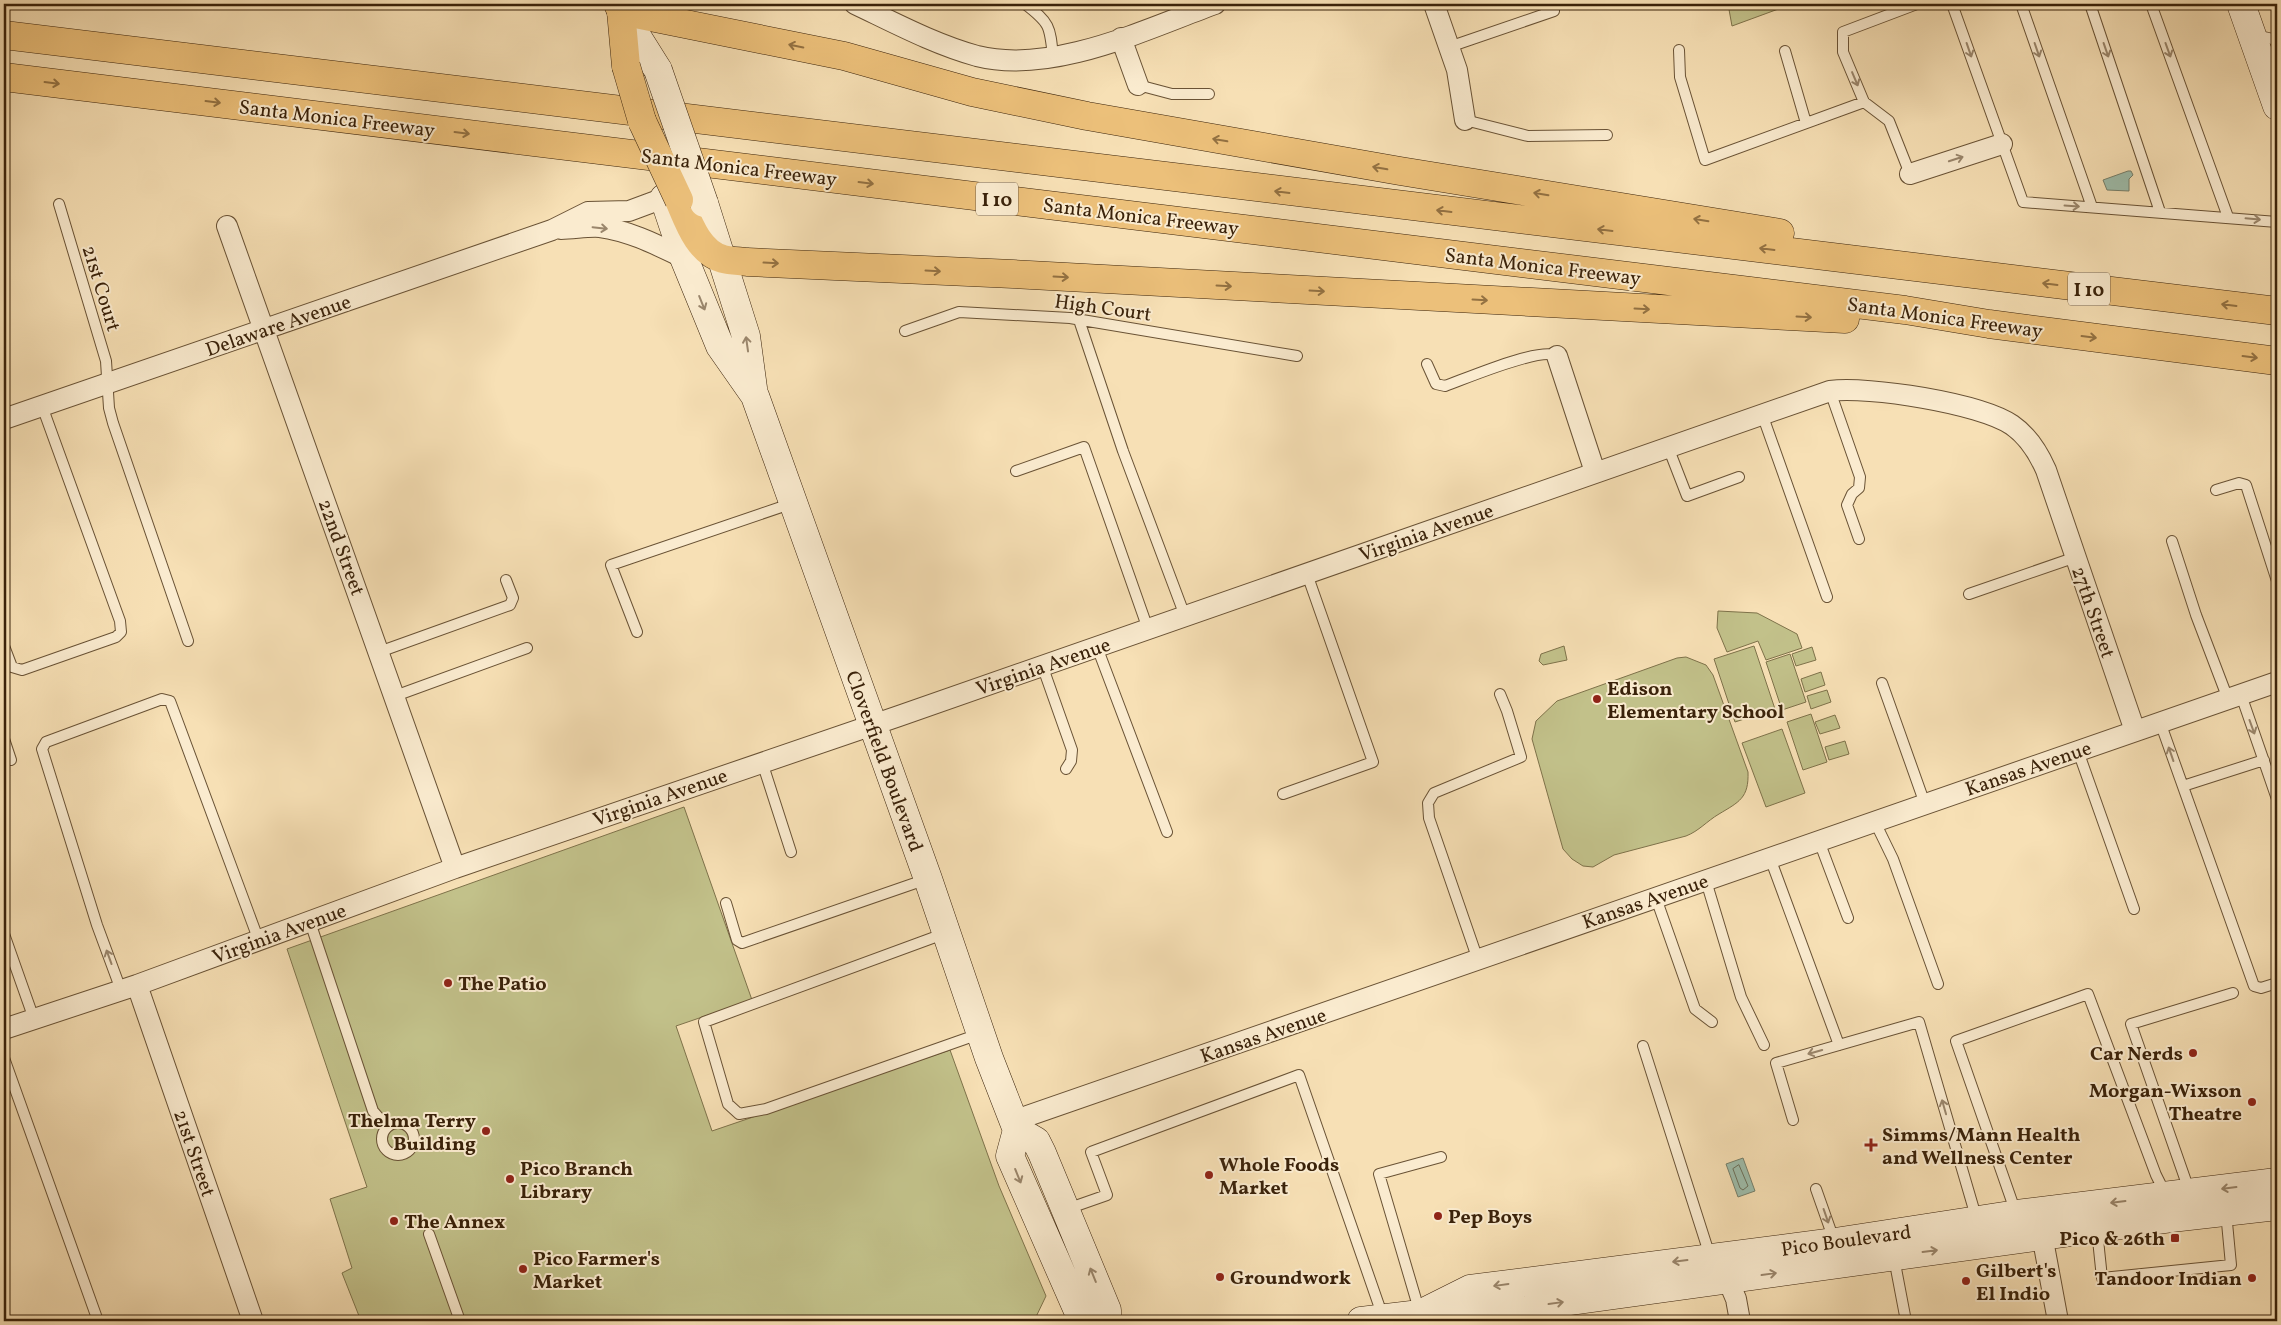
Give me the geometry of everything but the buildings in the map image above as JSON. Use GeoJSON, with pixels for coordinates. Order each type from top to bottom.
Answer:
{"type":"FeatureCollection","features":[{"type":"Feature","properties":{"kind":"main road"},"geometry":{"type":"LineString","coordinates":[[2241,4],[2264,37],[2277,106]]}},
{"type":"Feature","properties":{"kind":"main road"},"geometry":{"type":"LineString","coordinates":[[1902,265],[1819,239],[1400,171],[1087,116],[972,92],[844,56],[619,7],[626,66],[642,121],[682,200],[696,236],[711,252],[722,259],[748,262],[1032,275],[1870,321],[1989,324]]}},
{"type":"Feature","properties":{"kind":"main road","name":"Cloverfield Boulevard"},"geometry":{"type":"LineString","coordinates":[[619,7],[658,70],[682,200],[684,258],[720,346],[753,392]]}},
{"type":"Feature","properties":{"kind":"main road","name":"Santa Monica Freeway"},"geometry":{"type":"LineString","coordinates":[[4,36],[1512,220],[2277,311]]}},
{"type":"Feature","properties":{"kind":"main road","name":"Santa Monica Freeway"},"geometry":{"type":"LineString","coordinates":[[4,77],[1875,306],[1989,324],[2277,361]]}},
{"type":"Feature","properties":{"kind":"main road","name":"Cloverfield Boulevard"},"geometry":{"type":"LineString","coordinates":[[722,259],[746,336],[753,392],[928,879],[980,1033],[1015,1126]]}},
{"type":"Feature","properties":{"kind":"main road"},"geometry":{"type":"LineString","coordinates":[[1085,1321],[1078,1311],[1010,1156],[1015,1126],[1036,1141],[1067,1210],[1107,1310],[1107,1321]]}},
{"type":"Feature","properties":{"kind":"main road","name":"Pico Boulevard"},"geometry":{"type":"LineString","coordinates":[[1372,1320],[1475,1318],[1728,1280],[1978,1221],[2028,1226],[2097,1229],[2277,1182]]}},
{"type":"Feature","properties":{"kind":"main road","name":"Pico Boulevard"},"geometry":{"type":"LineString","coordinates":[[1421,1318],[1470,1290],[1711,1257],[1834,1242],[1894,1256],[2028,1226],[2181,1206],[2226,1212],[2277,1206]]}},
{"type":"Feature","properties":{"kind":"main road"},"geometry":{"type":"LineString","coordinates":[[1711,1257],[1728,1280]]}},
{"type":"Feature","properties":{"kind":"street"},"geometry":{"type":"LineString","coordinates":[[854,4],[943,45],[979,56],[1010,60],[1064,56],[1121,38],[1212,4]]}},
{"type":"Feature","properties":{"kind":"street"},"geometry":{"type":"LineString","coordinates":[[1434,4],[1457,70],[1465,120]]}},
{"type":"Feature","properties":{"kind":"street"},"geometry":{"type":"LineString","coordinates":[[1121,38],[1138,85]]}},
{"type":"Feature","properties":{"kind":"street"},"geometry":{"type":"LineString","coordinates":[[1910,174],[2002,144]]}},
{"type":"Feature","properties":{"kind":"street","name":"Delaware Avenue"},"geometry":{"type":"LineString","coordinates":[[4,419],[552,230],[588,212],[628,211],[682,200]]}},
{"type":"Feature","properties":{"kind":"street","name":"22nd Street"},"geometry":{"type":"LineString","coordinates":[[227,226],[380,652],[455,868]]}},
{"type":"Feature","properties":{"kind":"street","name":"Delaware Avenue"},"geometry":{"type":"LineString","coordinates":[[552,230],[599,227],[618,230],[645,239],[684,258]]}},
{"type":"Feature","properties":{"kind":"street"},"geometry":{"type":"LineString","coordinates":[[1557,356],[1595,472]]}},
{"type":"Feature","properties":{"kind":"street","name":"Virginia Avenue"},"geometry":{"type":"LineString","coordinates":[[4,1029],[129,987],[455,868],[873,725],[1830,391],[1860,389],[1969,407],[1994,416],[2011,424],[2038,451],[2054,492]]}},
{"type":"Feature","properties":{"kind":"street","name":"27th Street"},"geometry":{"type":"LineString","coordinates":[[2054,492],[2135,731]]}},
{"type":"Feature","properties":{"kind":"street","name":"Kansas Avenue"},"geometry":{"type":"LineString","coordinates":[[1015,1126],[1478,960],[2277,682]]}},
{"type":"Feature","properties":{"kind":"street","name":"21st Street"},"geometry":{"type":"LineString","coordinates":[[129,987],[253,1321]]}},
{"type":"Feature","properties":{"kind":"street"},"geometry":{"type":"LineString","coordinates":[[2028,1226],[2058,1321]]}},
{"type":"Feature","properties":{"kind":"street"},"geometry":{"type":"LineString","coordinates":[[1728,1280],[1736,1299],[1740,1321]]}},
{"type":"Feature","properties":{"kind":"lane"},"geometry":{"type":"LineString","coordinates":[[1025,4],[1042,17],[1050,28],[1053,56]]}},
{"type":"Feature","properties":{"kind":"lane"},"geometry":{"type":"LineString","coordinates":[[1910,174],[1889,121],[1864,102],[1843,52],[1843,32],[1917,4]]}},
{"type":"Feature","properties":{"kind":"lane"},"geometry":{"type":"LineString","coordinates":[[1952,4],[2023,202],[2277,222]]}},
{"type":"Feature","properties":{"kind":"lane"},"geometry":{"type":"LineString","coordinates":[[2020,4],[2092,207]]}},
{"type":"Feature","properties":{"kind":"lane"},"geometry":{"type":"LineString","coordinates":[[2090,4],[2160,212]]}},
{"type":"Feature","properties":{"kind":"lane"},"geometry":{"type":"LineString","coordinates":[[2151,4],[2228,217]]}},
{"type":"Feature","properties":{"kind":"lane"},"geometry":{"type":"LineString","coordinates":[[1449,47],[1554,11]]}},
{"type":"Feature","properties":{"kind":"lane"},"geometry":{"type":"LineString","coordinates":[[1679,50],[1680,77],[1705,160],[1864,102]]}},
{"type":"Feature","properties":{"kind":"lane"},"geometry":{"type":"LineString","coordinates":[[1785,51],[1806,123]]}},
{"type":"Feature","properties":{"kind":"lane"},"geometry":{"type":"LineString","coordinates":[[1138,85],[1172,94],[1208,94]]}},
{"type":"Feature","properties":{"kind":"lane"},"geometry":{"type":"LineString","coordinates":[[1465,120],[1528,136],[1607,135]]}},
{"type":"Feature","properties":{"kind":"lane","name":"21st Court"},"geometry":{"type":"LineString","coordinates":[[59,204],[106,361],[113,423],[188,641]]}},
{"type":"Feature","properties":{"kind":"lane","name":"High Court"},"geometry":{"type":"LineString","coordinates":[[905,331],[959,312],[1079,320],[1297,356]]}},
{"type":"Feature","properties":{"kind":"lane"},"geometry":{"type":"LineString","coordinates":[[1079,320],[1124,451],[1185,616]]}},
{"type":"Feature","properties":{"kind":"lane"},"geometry":{"type":"LineString","coordinates":[[1427,364],[1436,384],[1445,386],[1525,357],[1551,353],[1557,356]]}},
{"type":"Feature","properties":{"kind":"lane"},"geometry":{"type":"LineString","coordinates":[[1830,391],[1860,477],[1859,488],[1852,494],[1847,505],[1859,539]]}},
{"type":"Feature","properties":{"kind":"lane"},"geometry":{"type":"LineString","coordinates":[[4,646],[12,667],[22,670],[116,637],[121,632],[120,621],[42,406]]}},
{"type":"Feature","properties":{"kind":"lane"},"geometry":{"type":"LineString","coordinates":[[1762,414],[1827,597]]}},
{"type":"Feature","properties":{"kind":"lane"},"geometry":{"type":"LineString","coordinates":[[1016,470],[1084,446],[1148,629]]}},
{"type":"Feature","properties":{"kind":"lane"},"geometry":{"type":"LineString","coordinates":[[1668,447],[1687,496],[1739,477]]}},
{"type":"Feature","properties":{"kind":"lane"},"geometry":{"type":"LineString","coordinates":[[2216,490],[2239,482],[2246,485],[2277,581]]}},
{"type":"Feature","properties":{"kind":"lane"},"geometry":{"type":"LineString","coordinates":[[637,632],[611,565],[794,502]]}},
{"type":"Feature","properties":{"kind":"lane"},"geometry":{"type":"LineString","coordinates":[[2172,541],[2196,615],[2264,760],[2277,799]]}},
{"type":"Feature","properties":{"kind":"lane"},"geometry":{"type":"LineString","coordinates":[[1969,594],[2076,557]]}},
{"type":"Feature","properties":{"kind":"lane"},"geometry":{"type":"LineString","coordinates":[[1283,794],[1373,762],[1306,574]]}},
{"type":"Feature","properties":{"kind":"lane"},"geometry":{"type":"LineString","coordinates":[[380,652],[510,605],[513,598],[506,580]]}},
{"type":"Feature","properties":{"kind":"lane"},"geometry":{"type":"LineString","coordinates":[[1097,647],[1167,832]]}},
{"type":"Feature","properties":{"kind":"lane"},"geometry":{"type":"LineString","coordinates":[[395,696],[527,648]]}},
{"type":"Feature","properties":{"kind":"lane"},"geometry":{"type":"LineString","coordinates":[[1042,666],[1072,750],[1071,761],[1066,769]]}},
{"type":"Feature","properties":{"kind":"lane"},"geometry":{"type":"LineString","coordinates":[[1882,683],[1925,804]]}},
{"type":"Feature","properties":{"kind":"lane"},"geometry":{"type":"LineString","coordinates":[[1478,960],[1429,818],[1428,803],[1434,793],[1521,757],[1500,694]]}},
{"type":"Feature","properties":{"kind":"lane"},"geometry":{"type":"LineString","coordinates":[[129,987],[97,925],[42,749],[46,742],[162,699],[170,701],[259,940]]}},
{"type":"Feature","properties":{"kind":"lane"},"geometry":{"type":"LineString","coordinates":[[2160,722],[2254,986],[2261,988],[2277,983]]}},
{"type":"Feature","properties":{"kind":"lane"},"geometry":{"type":"LineString","coordinates":[[4,738],[11,760]]}},
{"type":"Feature","properties":{"kind":"lane"},"geometry":{"type":"LineString","coordinates":[[2078,751],[2134,909]]}},
{"type":"Feature","properties":{"kind":"lane"},"geometry":{"type":"LineString","coordinates":[[2183,786],[2264,760]]}},
{"type":"Feature","properties":{"kind":"lane"},"geometry":{"type":"LineString","coordinates":[[762,762],[791,852]]}},
{"type":"Feature","properties":{"kind":"lane"},"geometry":{"type":"LineString","coordinates":[[1875,822],[1893,859],[1938,984]]}},
{"type":"Feature","properties":{"kind":"lane"},"geometry":{"type":"LineString","coordinates":[[1819,841],[1848,918]]}},
{"type":"Feature","properties":{"kind":"lane"},"geometry":{"type":"LineString","coordinates":[[1770,858],[1839,1045]]}},
{"type":"Feature","properties":{"kind":"lane"},"geometry":{"type":"LineString","coordinates":[[726,903],[737,940],[742,943],[928,879]]}},
{"type":"Feature","properties":{"kind":"lane"},"geometry":{"type":"LineString","coordinates":[[1706,881],[1741,997],[1764,1045]]}},
{"type":"Feature","properties":{"kind":"lane"},"geometry":{"type":"LineString","coordinates":[[1656,898],[1694,1009],[1712,1022]]}},
{"type":"Feature","properties":{"kind":"lane"},"geometry":{"type":"LineString","coordinates":[[310,922],[373,1111],[387,1127]]}},
{"type":"Feature","properties":{"kind":"lane"},"geometry":{"type":"LineString","coordinates":[[947,933],[704,1022],[728,1104],[739,1114],[766,1109],[980,1033]]}},
{"type":"Feature","properties":{"kind":"lane"},"geometry":{"type":"LineString","coordinates":[[4,934],[34,1019]]}},
{"type":"Feature","properties":{"kind":"lane"},"geometry":{"type":"LineString","coordinates":[[2181,1206],[2131,1024],[2233,993]]}},
{"type":"Feature","properties":{"kind":"lane"},"geometry":{"type":"LineString","coordinates":[[2028,1226],[1956,1040],[2088,994],[2156,1175],[2181,1206]]}},
{"type":"Feature","properties":{"kind":"lane"},"geometry":{"type":"LineString","coordinates":[[1793,1120],[1776,1063],[1919,1022],[1978,1221]]}},
{"type":"Feature","properties":{"kind":"lane"},"geometry":{"type":"LineString","coordinates":[[1643,1046],[1711,1257]]}},
{"type":"Feature","properties":{"kind":"lane"},"geometry":{"type":"LineString","coordinates":[[4,1058],[98,1321]]}},
{"type":"Feature","properties":{"kind":"lane"},"geometry":{"type":"LineString","coordinates":[[1067,1210],[1107,1195],[1091,1152],[1299,1075],[1372,1320]]}},
{"type":"Feature","properties":{"kind":"lane"},"geometry":{"type":"LineString","coordinates":[[1421,1318],[1379,1174],[1440,1157]]}},
{"type":"Feature","properties":{"kind":"lane"},"geometry":{"type":"LineString","coordinates":[[1816,1189],[1834,1242]]}},
{"type":"Feature","properties":{"kind":"lane"},"geometry":{"type":"LineString","coordinates":[[2097,1229],[2102,1278],[2231,1265],[2226,1212]]}},
{"type":"Feature","properties":{"kind":"lane"},"geometry":{"type":"LineString","coordinates":[[429,1234],[460,1321]]}},
{"type":"Feature","properties":{"kind":"lane"},"geometry":{"type":"LineString","coordinates":[[1894,1256],[1906,1321]]}},
{"type":"Feature","properties":{"kind":"shaded area"},"geometry":{"type":"Polygon","coordinates":[[[1728,4],[1792,4],[1732,26],[1728,4]]]}},
{"type":"Feature","properties":{"kind":"shaded area"},"geometry":{"type":"Polygon","coordinates":[[[1718,611],[1757,613],[1797,634],[1802,648],[1766,660],[1758,641],[1727,652],[1717,628],[1718,611]]]}},
{"type":"Feature","properties":{"kind":"shaded area"},"geometry":{"type":"Polygon","coordinates":[[[1564,646],[1567,660],[1543,665],[1539,661],[1541,654],[1564,646]]]}},
{"type":"Feature","properties":{"kind":"shaded area"},"geometry":{"type":"Polygon","coordinates":[[[1754,646],[1775,709],[1735,722],[1714,659],[1754,646]]]}},
{"type":"Feature","properties":{"kind":"shaded area"},"geometry":{"type":"Polygon","coordinates":[[[1812,647],[1816,660],[1796,666],[1792,654],[1812,647]]]}},
{"type":"Feature","properties":{"kind":"shaded area"},"geometry":{"type":"Polygon","coordinates":[[[1790,654],[1806,702],[1782,710],[1766,662],[1790,654]]]}},
{"type":"Feature","properties":{"kind":"shaded area"},"geometry":{"type":"Polygon","coordinates":[[[1686,657],[1706,665],[1713,675],[1748,772],[1745,794],[1732,806],[1686,836],[1614,855],[1593,867],[1583,866],[1572,859],[1563,849],[1532,739],[1536,721],[1557,701],[1677,658],[1686,657]]]}},
{"type":"Feature","properties":{"kind":"shaded area"},"geometry":{"type":"Polygon","coordinates":[[[1821,672],[1825,685],[1805,692],[1801,679],[1821,672]]]}},
{"type":"Feature","properties":{"kind":"shaded area"},"geometry":{"type":"Polygon","coordinates":[[[1827,690],[1831,702],[1811,709],[1807,696],[1827,690]]]}},
{"type":"Feature","properties":{"kind":"shaded area"},"geometry":{"type":"Polygon","coordinates":[[[1811,714],[1827,762],[1803,770],[1787,722],[1811,714]]]}},
{"type":"Feature","properties":{"kind":"shaded area"},"geometry":{"type":"Polygon","coordinates":[[[1835,715],[1840,728],[1820,734],[1815,722],[1835,715]]]}},
{"type":"Feature","properties":{"kind":"shaded area"},"geometry":{"type":"Polygon","coordinates":[[[1782,729],[1805,793],[1766,807],[1742,743],[1782,729]]]}},
{"type":"Feature","properties":{"kind":"shaded area"},"geometry":{"type":"Polygon","coordinates":[[[1845,741],[1849,754],[1829,760],[1825,747],[1845,741]]]}},
{"type":"Feature","properties":{"kind":"shaded area"},"geometry":{"type":"Polygon","coordinates":[[[684,807],[752,1000],[676,1026],[712,1131],[950,1050],[999,1186],[1046,1296],[1034,1321],[361,1321],[342,1273],[352,1268],[330,1199],[367,1187],[287,949],[684,807]]]}},
{"type":"Feature","properties":{"kind":"water"},"geometry":{"type":"Polygon","coordinates":[[[2131,171],[2133,175],[2129,179],[2129,191],[2107,190],[2103,180],[2131,171]]]}},
{"type":"Feature","properties":{"kind":"water"},"geometry":{"type":"Polygon","coordinates":[[[1743,1158],[1755,1191],[1738,1197],[1726,1164],[1743,1158]]]}},
{"type":"Feature","properties":{"kind":"place","name":"Edison Elementary School"},"geometry":{"type":"Point","coordinates":[1597,699]}},
{"type":"Feature","properties":{"kind":"place","name":"The Patio"},"geometry":{"type":"Point","coordinates":[448,983]}},
{"type":"Feature","properties":{"kind":"place","name":"Car Nerds"},"geometry":{"type":"Point","coordinates":[2193,1053]}},
{"type":"Feature","properties":{"kind":"place","name":"Morgan-Wixson Theatre"},"geometry":{"type":"Point","coordinates":[2252,1102]}},
{"type":"Feature","properties":{"kind":"place","name":"Thelma Terry Building"},"geometry":{"type":"Point","coordinates":[486,1131]}},
{"type":"Feature","properties":{"kind":"place","name":"Simms/Mann Health and Wellness Center"},"geometry":{"type":"Point","coordinates":[1871,1145]}},
{"type":"Feature","properties":{"kind":"place","name":"Whole Foods Market"},"geometry":{"type":"Point","coordinates":[1209,1175]}},
{"type":"Feature","properties":{"kind":"place","name":"Pico Branch Library"},"geometry":{"type":"Point","coordinates":[510,1179]}},
{"type":"Feature","properties":{"kind":"place","name":"Pep Boys"},"geometry":{"type":"Point","coordinates":[1438,1216]}},
{"type":"Feature","properties":{"kind":"place","name":"The Annex"},"geometry":{"type":"Point","coordinates":[394,1221]}},
{"type":"Feature","properties":{"kind":"place","name":"Pico & 26th"},"geometry":{"type":"Point","coordinates":[2175,1238]}},
{"type":"Feature","properties":{"kind":"place","name":"Pico Farmer's Market"},"geometry":{"type":"Point","coordinates":[523,1269]}},
{"type":"Feature","properties":{"kind":"place","name":"Groundwork"},"geometry":{"type":"Point","coordinates":[1220,1277]}},
{"type":"Feature","properties":{"kind":"place","name":"Tandoor Indian"},"geometry":{"type":"Point","coordinates":[2252,1278]}},
{"type":"Feature","properties":{"kind":"place","name":"Gilbert's El Indio"},"geometry":{"type":"Point","coordinates":[1966,1281]}}]}
